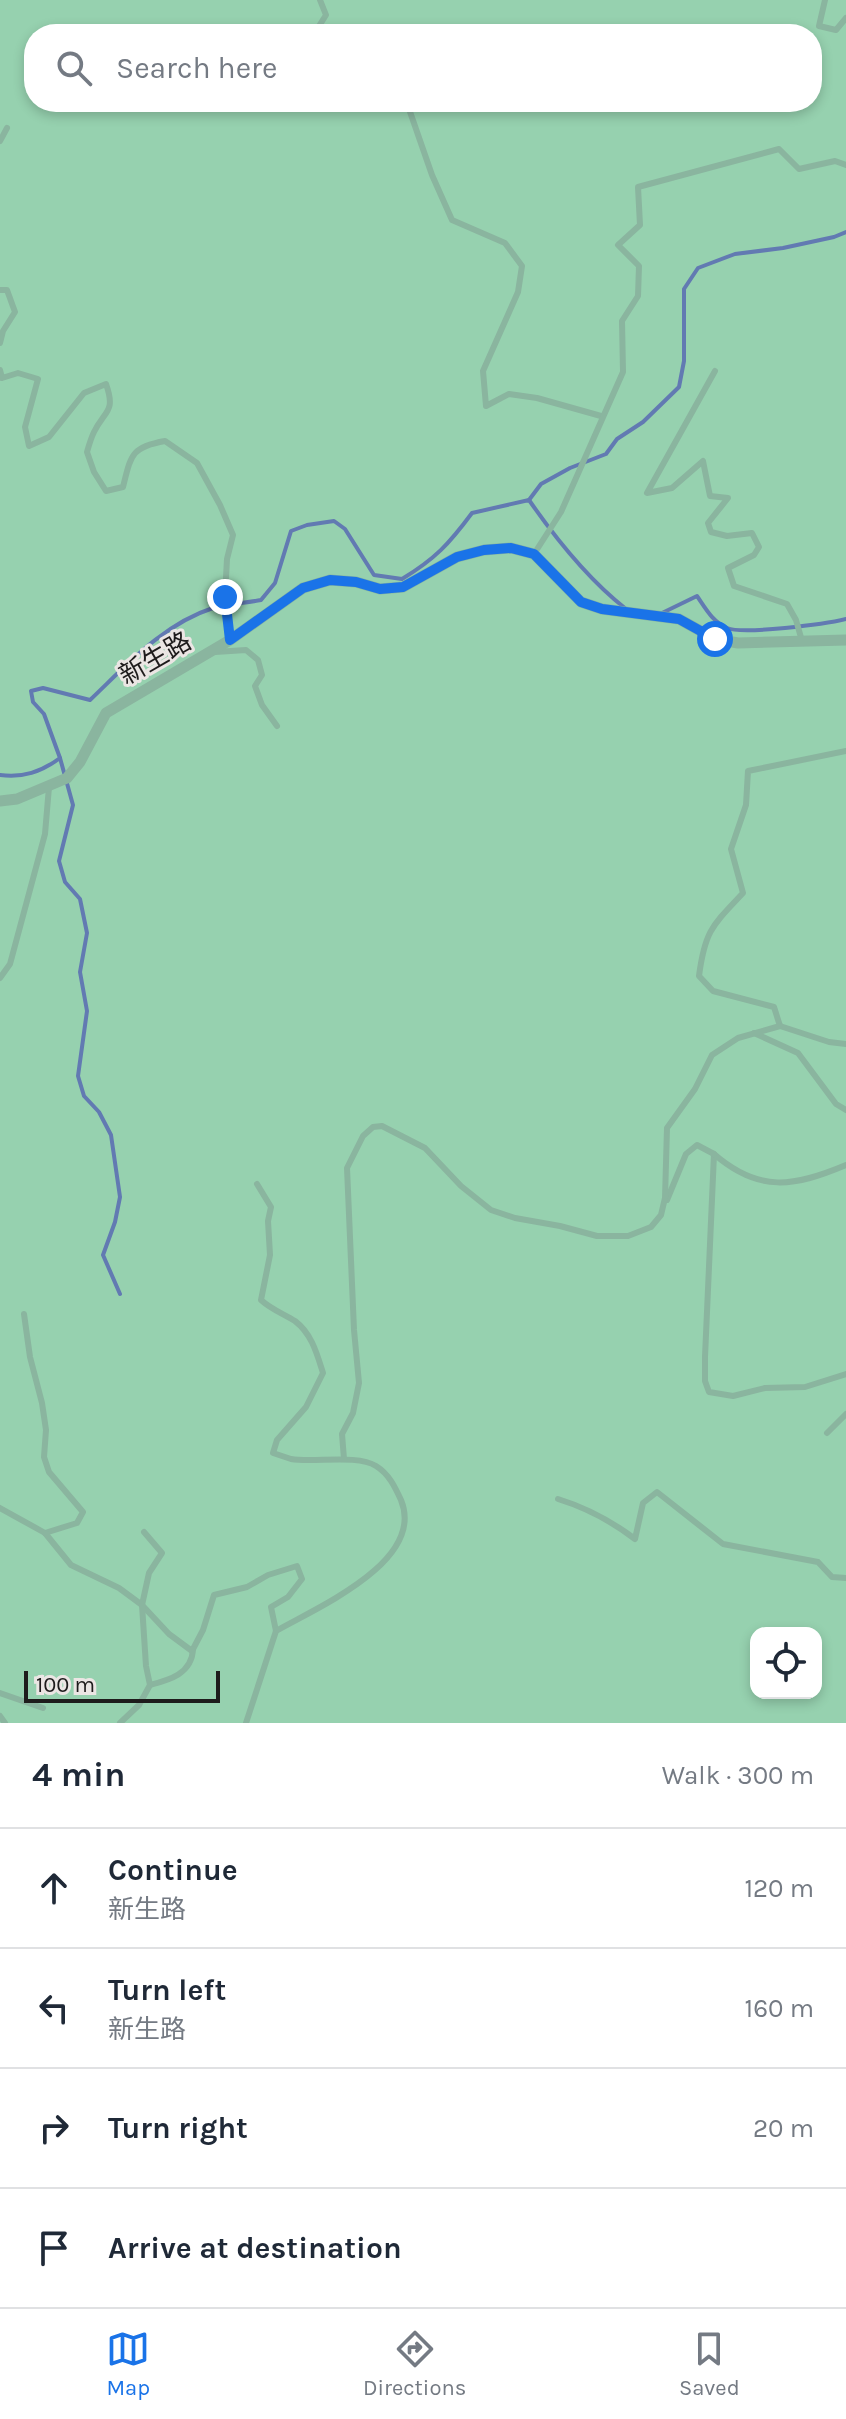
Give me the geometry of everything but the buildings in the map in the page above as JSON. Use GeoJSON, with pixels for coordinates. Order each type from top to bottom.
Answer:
{"type":"FeatureCollection","features":[{"type":"Feature","properties":{"kind":"street","name":"新生路"},"geometry":{"type":"LineString","coordinates":[[58,783],[80,762],[106,713],[230,640],[303,588],[330,580],[356,582],[380,589],[403,587],[457,557],[484,550],[511,548],[534,554]]}},
{"type":"Feature","properties":{"kind":"street"},"geometry":{"type":"LineString","coordinates":[[534,554],[581,602],[602,609],[679,619],[715,639],[738,643],[801,638],[846,640]]}},
{"type":"Feature","properties":{"kind":"street"},"geometry":{"type":"LineString","coordinates":[[0,801],[17,799],[58,783]]}},
{"type":"Feature","properties":{"kind":"lane"},"geometry":{"type":"LineString","coordinates":[[320,0],[326,15],[320,24]]}},
{"type":"Feature","properties":{"kind":"lane"},"geometry":{"type":"LineString","coordinates":[[819,24],[825,0]]}},
{"type":"Feature","properties":{"kind":"lane"},"geometry":{"type":"LineString","coordinates":[[822,27],[836,30],[846,18]]}},
{"type":"Feature","properties":{"kind":"lane"},"geometry":{"type":"LineString","coordinates":[[410,112],[452,220],[505,243],[522,266],[518,292],[483,371],[486,406],[509,394],[537,398],[601,416]]}},
{"type":"Feature","properties":{"kind":"lane"},"geometry":{"type":"LineString","coordinates":[[0,141],[7,128]]}},
{"type":"Feature","properties":{"kind":"lane"},"geometry":{"type":"LineString","coordinates":[[534,554],[580,472],[601,416],[623,372],[622,321],[638,296],[639,266],[618,245],[640,225],[638,187],[779,149],[799,169],[835,161],[846,165]]}},
{"type":"Feature","properties":{"kind":"lane"},"geometry":{"type":"LineString","coordinates":[[0,290],[7,290],[15,312],[3,331],[0,343]]}},
{"type":"Feature","properties":{"kind":"lane"},"geometry":{"type":"LineString","coordinates":[[0,370],[2,378],[18,373],[38,379],[25,427],[29,446],[49,437],[84,393],[106,384],[112,400],[109,413],[94,431],[87,452],[94,472],[106,491],[123,487],[131,456],[143,445],[165,441],[181,449],[197,463],[233,535],[227,559],[225,597],[230,640]]}},
{"type":"Feature","properties":{"kind":"lane"},"geometry":{"type":"LineString","coordinates":[[715,371],[647,493],[672,488],[703,461],[710,496],[728,498],[708,523],[711,532],[727,536],[752,533],[759,547],[754,555],[728,568],[734,586],[787,604],[801,638]]}},
{"type":"Feature","properties":{"kind":"lane"},"geometry":{"type":"LineString","coordinates":[[208,652],[246,650],[258,660],[262,675],[255,686],[262,705],[277,726]]}},
{"type":"Feature","properties":{"kind":"lane"},"geometry":{"type":"LineString","coordinates":[[780,1026],[774,1007],[713,991],[699,976],[702,951],[712,926],[743,893],[731,849],[746,805],[748,771],[846,751]]}},
{"type":"Feature","properties":{"kind":"lane"},"geometry":{"type":"LineString","coordinates":[[0,978],[10,964],[58,783]]}},
{"type":"Feature","properties":{"kind":"lane"},"geometry":{"type":"LineString","coordinates":[[661,1215],[665,1198],[667,1128],[695,1089],[712,1055],[738,1038],[780,1026],[829,1042],[846,1044]]}},
{"type":"Feature","properties":{"kind":"lane"},"geometry":{"type":"LineString","coordinates":[[754,1033],[798,1053],[836,1104],[846,1110]]}},
{"type":"Feature","properties":{"kind":"lane"},"geometry":{"type":"LineString","coordinates":[[344,1459],[342,1434],[353,1413],[359,1383],[347,1168],[363,1136],[373,1127],[382,1126],[425,1148],[461,1186],[491,1210],[597,1236],[628,1236],[651,1227],[661,1215],[686,1154],[697,1145],[728,1166],[760,1182],[811,1180],[846,1165]]}},
{"type":"Feature","properties":{"kind":"lane"},"geometry":{"type":"LineString","coordinates":[[714,1154],[705,1357],[705,1381],[709,1392],[733,1396],[765,1388],[805,1387],[846,1374]]}},
{"type":"Feature","properties":{"kind":"lane"},"geometry":{"type":"LineString","coordinates":[[257,1184],[271,1207],[268,1221],[270,1255],[261,1300],[272,1310],[295,1322],[310,1336],[323,1373],[306,1407],[277,1440],[273,1453],[292,1459],[344,1459],[375,1464],[393,1482],[405,1510],[404,1534],[377,1571],[276,1631]]}},
{"type":"Feature","properties":{"kind":"lane"},"geometry":{"type":"LineString","coordinates":[[24,1314],[46,1430],[44,1457],[49,1472],[83,1512],[77,1523],[45,1533]]}},
{"type":"Feature","properties":{"kind":"lane"},"geometry":{"type":"LineString","coordinates":[[827,1433],[846,1414]]}},
{"type":"Feature","properties":{"kind":"lane"},"geometry":{"type":"LineString","coordinates":[[558,1499],[611,1521],[635,1539],[643,1503],[657,1492],[723,1544],[818,1562],[832,1577],[846,1578]]}},
{"type":"Feature","properties":{"kind":"lane"},"geometry":{"type":"LineString","coordinates":[[0,1508],[45,1533],[71,1565],[119,1588],[142,1605],[169,1634],[193,1649]]}},
{"type":"Feature","properties":{"kind":"lane"},"geometry":{"type":"LineString","coordinates":[[120,1723],[139,1705],[150,1685],[142,1605],[149,1573],[162,1553],[144,1532]]}},
{"type":"Feature","properties":{"kind":"lane"},"geometry":{"type":"LineString","coordinates":[[150,1685],[177,1678],[193,1658],[193,1649],[203,1630],[214,1595],[247,1587],[268,1575],[297,1566],[302,1579],[288,1597],[271,1607],[276,1631],[246,1723]]}},
{"type":"Feature","properties":{"kind":"lane"},"geometry":{"type":"LineString","coordinates":[[0,1693],[43,1708]]}},
{"type":"Feature","properties":{"kind":"lane"},"geometry":{"type":"LineString","coordinates":[[0,1716],[5,1723]]}},
{"type":"Feature","properties":{"kind":"green space"},"geometry":{"type":"Polygon","coordinates":[[[0,0],[846,0],[846,1723],[0,1723],[0,0]]]}},
{"type":"Feature","properties":{"kind":"waterway"},"geometry":{"type":"LineString","coordinates":[[529,500],[541,484],[606,454],[617,439],[643,422],[679,387],[684,361],[684,289],[698,268],[735,254],[783,248],[846,232]]}},
{"type":"Feature","properties":{"kind":"waterway"},"geometry":{"type":"LineString","coordinates":[[0,775],[32,773],[60,758],[44,714],[33,702],[31,691],[43,688],[90,700],[146,647],[178,624],[213,608],[261,600],[275,583],[291,531],[307,525],[334,521],[345,529],[374,575],[402,579],[441,550],[472,513],[529,500],[574,558],[626,609]]}},
{"type":"Feature","properties":{"kind":"waterway"},"geometry":{"type":"LineString","coordinates":[[660,614],[697,596],[717,622],[736,630],[785,628],[846,619]]}},
{"type":"Feature","properties":{"kind":"waterway"},"geometry":{"type":"LineString","coordinates":[[60,758],[73,805],[59,861],[65,882],[80,899],[87,933],[80,972],[87,1011],[78,1076],[84,1096],[99,1112],[111,1135],[120,1197],[103,1255],[120,1294]]}},
{"type":"Feature","properties":{"kind":"route"},"geometry":{"type":"LineString","coordinates":[[225,597],[230,640],[303,588],[330,580],[356,582],[380,589],[403,587],[457,557],[484,550],[511,548],[534,554],[581,602],[602,609],[679,619],[715,639]]}}]}
